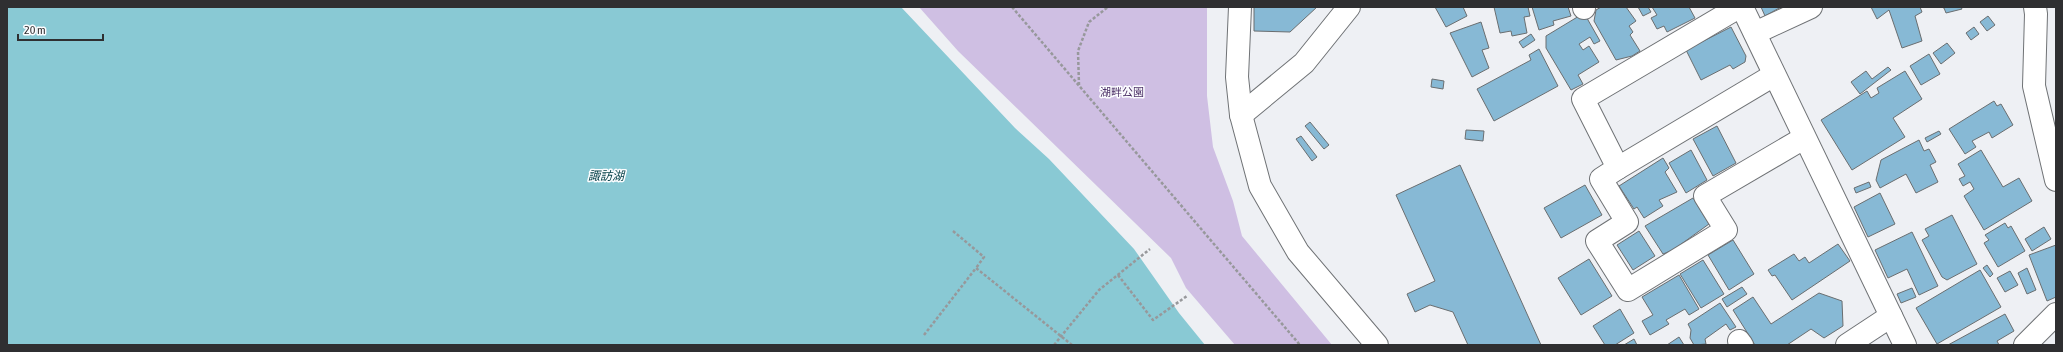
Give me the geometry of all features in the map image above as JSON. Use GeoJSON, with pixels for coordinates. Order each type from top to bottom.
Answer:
{"type":"FeatureCollection","features":[{"type":"Feature","properties":{"kind":"street"},"geometry":{"type":"LineString","coordinates":[[1240,7],[1237,77],[1241,115],[1260,186],[1294,246],[1377,345]]}},
{"type":"Feature","properties":{"kind":"street"},"geometry":{"type":"LineString","coordinates":[[1241,115],[1304,63],[1349,7]]}},
{"type":"Feature","properties":{"kind":"street"},"geometry":{"type":"LineString","coordinates":[[1618,168],[1583,100],[1739,7]]}},
{"type":"Feature","properties":{"kind":"street"},"geometry":{"type":"LineString","coordinates":[[1742,7],[1905,345]]}},
{"type":"Feature","properties":{"kind":"street"},"geometry":{"type":"LineString","coordinates":[[1755,33],[1811,7]]}},
{"type":"Feature","properties":{"kind":"street"},"geometry":{"type":"LineString","coordinates":[[2035,7],[2034,86],[2056,180]]}},
{"type":"Feature","properties":{"kind":"street"},"geometry":{"type":"LineString","coordinates":[[1774,76],[1601,179],[1627,222],[1598,241],[1628,290],[1726,230],[1705,196],[1804,138]]}},
{"type":"Feature","properties":{"kind":"street"},"geometry":{"type":"LineString","coordinates":[[2025,345],[2056,314]]}},
{"type":"Feature","properties":{"kind":"street"},"geometry":{"type":"LineString","coordinates":[[1847,345],[1891,316]]}},
{"type":"Feature","properties":{"kind":"path"},"geometry":{"type":"LineString","coordinates":[[1012,7],[1300,345]]}},
{"type":"Feature","properties":{"kind":"path"},"geometry":{"type":"LineString","coordinates":[[1078,85],[1078,51],[1089,22],[1108,7]]}},
{"type":"Feature","properties":{"kind":"path"},"geometry":{"type":"LineString","coordinates":[[924,335],[984,257],[953,231]]}},
{"type":"Feature","properties":{"kind":"path"},"geometry":{"type":"LineString","coordinates":[[1054,345],[1099,290],[1150,249]]}},
{"type":"Feature","properties":{"kind":"path"},"geometry":{"type":"LineString","coordinates":[[976,268],[1072,345]]}},
{"type":"Feature","properties":{"kind":"path"},"geometry":{"type":"LineString","coordinates":[[1118,275],[1153,320],[1187,296]]}},
{"type":"Feature","properties":{"kind":"green space","name":"湖畔公園"},"geometry":{"type":"Polygon","coordinates":[[[919,7],[1207,7],[1207,96],[1213,147],[1233,201],[1242,236],[1332,345],[1235,345],[1186,288],[1171,258],[958,51],[919,7]]]}},
{"type":"Feature","properties":{"kind":"water","name":"諏訪湖"},"geometry":{"type":"Polygon","coordinates":[[[7,7],[901,7],[1015,128],[1049,159],[1134,249],[1179,313],[1205,345],[7,345],[7,7]]]}},
{"type":"Feature","properties":{"kind":"building"},"geometry":{"type":"Polygon","coordinates":[[[1254,7],[1317,7],[1290,32],[1254,31],[1254,7]]]}},
{"type":"Feature","properties":{"kind":"building"},"geometry":{"type":"Polygon","coordinates":[[[1435,7],[1463,7],[1467,16],[1446,27],[1435,7]]]}},
{"type":"Feature","properties":{"kind":"building"},"geometry":{"type":"Polygon","coordinates":[[[1494,7],[1528,7],[1530,16],[1524,17],[1527,33],[1512,36],[1511,31],[1500,33],[1494,7]]]}},
{"type":"Feature","properties":{"kind":"building"},"geometry":{"type":"Polygon","coordinates":[[[1532,7],[1568,7],[1571,16],[1553,21],[1554,25],[1539,30],[1532,7]]]}},
{"type":"Feature","properties":{"kind":"building"},"geometry":{"type":"Polygon","coordinates":[[[1601,7],[1626,7],[1636,21],[1629,26],[1633,32],[1630,35],[1640,51],[1632,56],[1616,60],[1594,21],[1596,10],[1601,7]]]}},
{"type":"Feature","properties":{"kind":"building"},"geometry":{"type":"Polygon","coordinates":[[[1638,7],[1648,7],[1651,12],[1643,16],[1638,7]]]}},
{"type":"Feature","properties":{"kind":"building"},"geometry":{"type":"Polygon","coordinates":[[[1652,7],[1689,7],[1695,18],[1667,32],[1664,26],[1657,29],[1651,18],[1657,15],[1652,7]]]}},
{"type":"Feature","properties":{"kind":"building"},"geometry":{"type":"Polygon","coordinates":[[[1761,7],[1781,7],[1765,16],[1761,7]]]}},
{"type":"Feature","properties":{"kind":"building"},"geometry":{"type":"Polygon","coordinates":[[[1871,7],[1920,7],[1922,12],[1915,16],[1922,41],[1902,48],[1889,10],[1877,19],[1871,7]]]}},
{"type":"Feature","properties":{"kind":"building"},"geometry":{"type":"Polygon","coordinates":[[[1941,7],[1961,7],[1962,9],[1946,13],[1944,8],[1941,7]]]}},
{"type":"Feature","properties":{"kind":"building"},"geometry":{"type":"Polygon","coordinates":[[[1584,13],[1600,41],[1594,44],[1590,37],[1579,44],[1583,50],[1589,46],[1599,62],[1578,75],[1583,84],[1571,90],[1546,48],[1546,36],[1584,13]]]}},
{"type":"Feature","properties":{"kind":"building"},"geometry":{"type":"Polygon","coordinates":[[[1988,16],[1995,25],[1987,31],[1980,22],[1988,16]]]}},
{"type":"Feature","properties":{"kind":"building"},"geometry":{"type":"Polygon","coordinates":[[[1481,22],[1489,48],[1482,50],[1489,68],[1472,77],[1450,33],[1481,22]]]}},
{"type":"Feature","properties":{"kind":"building"},"geometry":{"type":"Polygon","coordinates":[[[1731,27],[1746,56],[1745,62],[1733,69],[1730,65],[1701,80],[1686,50],[1731,27]]]}},
{"type":"Feature","properties":{"kind":"building"},"geometry":{"type":"Polygon","coordinates":[[[1974,27],[1979,34],[1971,40],[1966,33],[1974,27]]]}},
{"type":"Feature","properties":{"kind":"building"},"geometry":{"type":"Polygon","coordinates":[[[1531,34],[1535,40],[1523,48],[1519,42],[1531,34]]]}},
{"type":"Feature","properties":{"kind":"building"},"geometry":{"type":"Polygon","coordinates":[[[1947,43],[1955,53],[1941,64],[1933,53],[1947,43]]]}},
{"type":"Feature","properties":{"kind":"building"},"geometry":{"type":"Polygon","coordinates":[[[1539,49],[1558,86],[1494,121],[1477,89],[1531,60],[1529,55],[1539,49]]]}},
{"type":"Feature","properties":{"kind":"building"},"geometry":{"type":"Polygon","coordinates":[[[1929,54],[1940,74],[1921,85],[1910,66],[1929,54]]]}},
{"type":"Feature","properties":{"kind":"building"},"geometry":{"type":"Polygon","coordinates":[[[1888,67],[1891,70],[1860,94],[1851,82],[1866,71],[1872,79],[1888,67]]]}},
{"type":"Feature","properties":{"kind":"building"},"geometry":{"type":"Polygon","coordinates":[[[1905,71],[1922,99],[1893,118],[1905,137],[1852,170],[1821,120],[1867,91],[1871,98],[1879,93],[1877,88],[1905,71]]]}},
{"type":"Feature","properties":{"kind":"building"},"geometry":{"type":"Polygon","coordinates":[[[1432,79],[1444,81],[1443,89],[1431,87],[1432,79]]]}},
{"type":"Feature","properties":{"kind":"building"},"geometry":{"type":"Polygon","coordinates":[[[1994,101],[1997,106],[2001,104],[2013,125],[1992,138],[1989,132],[1972,141],[1976,147],[1965,154],[1949,129],[1994,101]]]}},
{"type":"Feature","properties":{"kind":"building"},"geometry":{"type":"Polygon","coordinates":[[[1310,122],[1329,145],[1324,149],[1305,126],[1310,122]]]}},
{"type":"Feature","properties":{"kind":"building"},"geometry":{"type":"Polygon","coordinates":[[[1717,126],[1736,163],[1713,176],[1693,139],[1717,126]]]}},
{"type":"Feature","properties":{"kind":"building"},"geometry":{"type":"Polygon","coordinates":[[[1466,130],[1484,131],[1483,141],[1465,139],[1466,130]]]}},
{"type":"Feature","properties":{"kind":"building"},"geometry":{"type":"Polygon","coordinates":[[[1939,131],[1941,134],[1927,142],[1925,138],[1939,131]]]}},
{"type":"Feature","properties":{"kind":"building"},"geometry":{"type":"Polygon","coordinates":[[[1301,136],[1317,157],[1312,161],[1296,139],[1301,136]]]}},
{"type":"Feature","properties":{"kind":"building"},"geometry":{"type":"Polygon","coordinates":[[[1919,140],[1924,151],[1929,149],[1936,162],[1930,165],[1938,182],[1916,193],[1906,174],[1880,188],[1876,180],[1881,160],[1919,140]]]}},
{"type":"Feature","properties":{"kind":"building"},"geometry":{"type":"Polygon","coordinates":[[[1691,150],[1707,180],[1686,193],[1669,163],[1691,150]]]}},
{"type":"Feature","properties":{"kind":"building"},"geometry":{"type":"Polygon","coordinates":[[[1981,150],[2003,187],[2019,178],[2032,201],[1984,230],[1964,196],[1974,189],[1970,182],[1963,186],[1959,179],[1965,176],[1958,164],[1981,150]]]}},
{"type":"Feature","properties":{"kind":"building"},"geometry":{"type":"Polygon","coordinates":[[[1663,158],[1669,168],[1665,172],[1677,192],[1659,200],[1663,206],[1644,218],[1637,207],[1634,209],[1619,186],[1663,158]]]}},
{"type":"Feature","properties":{"kind":"building"},"geometry":{"type":"Polygon","coordinates":[[[1460,165],[1541,345],[1468,345],[1453,312],[1430,305],[1415,312],[1407,294],[1435,281],[1396,195],[1460,165]]]}},
{"type":"Feature","properties":{"kind":"building"},"geometry":{"type":"Polygon","coordinates":[[[1869,182],[1871,187],[1856,193],[1854,188],[1869,182]]]}},
{"type":"Feature","properties":{"kind":"building"},"geometry":{"type":"Polygon","coordinates":[[[1585,185],[1602,215],[1561,238],[1544,208],[1585,185]]]}},
{"type":"Feature","properties":{"kind":"building"},"geometry":{"type":"Polygon","coordinates":[[[1880,193],[1895,224],[1868,237],[1854,207],[1880,193]]]}},
{"type":"Feature","properties":{"kind":"building"},"geometry":{"type":"Polygon","coordinates":[[[1693,198],[1709,224],[1673,250],[1663,254],[1645,226],[1693,198]]]}},
{"type":"Feature","properties":{"kind":"building"},"geometry":{"type":"Polygon","coordinates":[[[1952,215],[1977,264],[1947,280],[1942,277],[1922,240],[1929,236],[1925,229],[1952,215]]]}},
{"type":"Feature","properties":{"kind":"building"},"geometry":{"type":"Polygon","coordinates":[[[2005,223],[2008,228],[2011,226],[2025,251],[1998,267],[1984,243],[1989,240],[1985,235],[2005,223]]]}},
{"type":"Feature","properties":{"kind":"building"},"geometry":{"type":"Polygon","coordinates":[[[2044,227],[2051,239],[2032,251],[2025,239],[2044,227]]]}},
{"type":"Feature","properties":{"kind":"building"},"geometry":{"type":"Polygon","coordinates":[[[1639,231],[1655,256],[1633,270],[1617,245],[1639,231]]]}},
{"type":"Feature","properties":{"kind":"building"},"geometry":{"type":"Polygon","coordinates":[[[1912,232],[1938,286],[1919,295],[1907,269],[1888,278],[1875,250],[1912,232]]]}},
{"type":"Feature","properties":{"kind":"building"},"geometry":{"type":"Polygon","coordinates":[[[1733,240],[1754,274],[1729,290],[1708,255],[1733,240]]]}},
{"type":"Feature","properties":{"kind":"building"},"geometry":{"type":"Polygon","coordinates":[[[1838,244],[1850,261],[1792,300],[1775,275],[1772,276],[1768,270],[1794,254],[1799,261],[1805,257],[1809,263],[1838,244]]]}},
{"type":"Feature","properties":{"kind":"building"},"geometry":{"type":"Polygon","coordinates":[[[2056,245],[2056,297],[2047,301],[2029,255],[2056,245]]]}},
{"type":"Feature","properties":{"kind":"building"},"geometry":{"type":"Polygon","coordinates":[[[1589,259],[1612,296],[1581,315],[1558,278],[1589,259]]]}},
{"type":"Feature","properties":{"kind":"building"},"geometry":{"type":"Polygon","coordinates":[[[1703,260],[1724,294],[1701,308],[1680,274],[1703,260]]]}},
{"type":"Feature","properties":{"kind":"building"},"geometry":{"type":"Polygon","coordinates":[[[1987,265],[1993,274],[1990,277],[1983,268],[1987,265]]]}},
{"type":"Feature","properties":{"kind":"building"},"geometry":{"type":"Polygon","coordinates":[[[2027,268],[2036,290],[2027,294],[2018,273],[2027,268]]]}},
{"type":"Feature","properties":{"kind":"building"},"geometry":{"type":"Polygon","coordinates":[[[1980,270],[2001,307],[1937,344],[1916,308],[1980,270]]]}},
{"type":"Feature","properties":{"kind":"building"},"geometry":{"type":"Polygon","coordinates":[[[2010,271],[2018,285],[2005,292],[1997,278],[2010,271]]]}},
{"type":"Feature","properties":{"kind":"building"},"geometry":{"type":"Polygon","coordinates":[[[1679,275],[1699,309],[1689,315],[1685,309],[1666,320],[1669,324],[1650,335],[1642,321],[1653,315],[1642,297],[1679,275]]]}},
{"type":"Feature","properties":{"kind":"building"},"geometry":{"type":"Polygon","coordinates":[[[1742,287],[1747,294],[1727,307],[1722,299],[1742,287]]]}},
{"type":"Feature","properties":{"kind":"building"},"geometry":{"type":"Polygon","coordinates":[[[1912,288],[1916,297],[1901,303],[1897,294],[1912,288]]]}},
{"type":"Feature","properties":{"kind":"building"},"geometry":{"type":"Polygon","coordinates":[[[1819,293],[1842,301],[1843,326],[1824,338],[1811,329],[1787,345],[1755,345],[1733,310],[1753,297],[1771,324],[1819,293]]]}},
{"type":"Feature","properties":{"kind":"building"},"geometry":{"type":"Polygon","coordinates":[[[1720,303],[1736,327],[1730,330],[1726,324],[1705,339],[1706,344],[1694,345],[1690,338],[1691,330],[1688,324],[1720,303]]]}},
{"type":"Feature","properties":{"kind":"building"},"geometry":{"type":"Polygon","coordinates":[[[1620,309],[1634,333],[1615,345],[1605,345],[1593,326],[1620,309]]]}},
{"type":"Feature","properties":{"kind":"building"},"geometry":{"type":"Polygon","coordinates":[[[2005,314],[2014,331],[1997,341],[1999,345],[1948,345],[2005,314]]]}},
{"type":"Feature","properties":{"kind":"building"},"geometry":{"type":"Polygon","coordinates":[[[1679,337],[1684,345],[1667,345],[1679,337]]]}},
{"type":"Feature","properties":{"kind":"building"},"geometry":{"type":"Polygon","coordinates":[[[1634,339],[1637,345],[1624,345],[1634,339]]]}}]}
